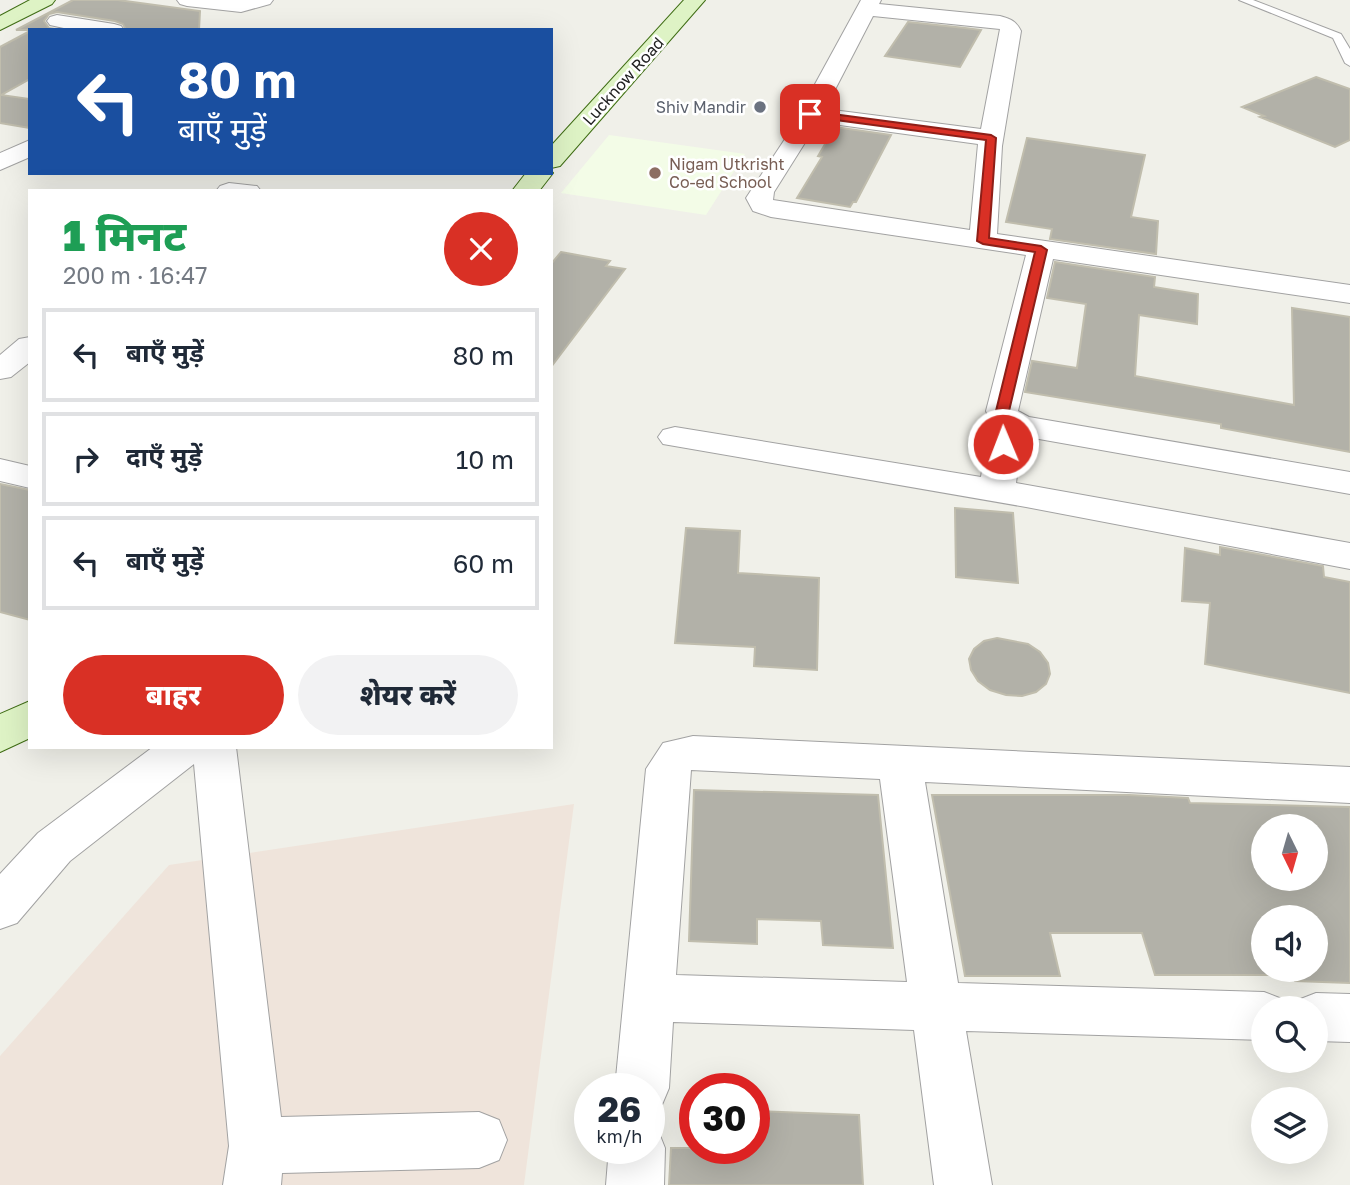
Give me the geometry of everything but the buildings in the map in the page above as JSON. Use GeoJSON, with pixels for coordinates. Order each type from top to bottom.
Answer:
{"type":"FeatureCollection","features":[{"type":"Feature","properties":{"kind":"street"},"geometry":{"type":"LineString","coordinates":[[0,14],[27,0]]}},
{"type":"Feature","properties":{"kind":"street"},"geometry":{"type":"LineString","coordinates":[[0,24],[45,0]]}},
{"type":"Feature","properties":{"kind":"street"},"geometry":{"type":"LineString","coordinates":[[187,0],[241,6],[263,0]]}},
{"type":"Feature","properties":{"kind":"street","name":"Lucknow Road"},"geometry":{"type":"LineString","coordinates":[[553,159],[695,0]]}},
{"type":"Feature","properties":{"kind":"street"},"geometry":{"type":"LineString","coordinates":[[983,241],[991,138],[1011,31],[1008,25],[870,4],[797,139],[761,192],[759,198],[762,205],[771,209],[1041,250],[1350,293]]}},
{"type":"Feature","properties":{"kind":"street"},"geometry":{"type":"LineString","coordinates":[[57,21],[101,28]]}},
{"type":"Feature","properties":{"kind":"street"},"geometry":{"type":"LineString","coordinates":[[810,114],[991,138]]}},
{"type":"Feature","properties":{"kind":"street"},"geometry":{"type":"LineString","coordinates":[[0,163],[23,140]]}},
{"type":"Feature","properties":{"kind":"street"},"geometry":{"type":"LineString","coordinates":[[527,189],[538,175]]}},
{"type":"Feature","properties":{"kind":"street"},"geometry":{"type":"LineString","coordinates":[[1041,250],[1002,411],[1007,420],[1020,426],[1350,483]]}},
{"type":"Feature","properties":{"kind":"street"},"geometry":{"type":"LineString","coordinates":[[0,370],[28,348]]}},
{"type":"Feature","properties":{"kind":"street"},"geometry":{"type":"LineString","coordinates":[[997,491],[1007,420]]}},
{"type":"Feature","properties":{"kind":"street"},"geometry":{"type":"LineString","coordinates":[[675,438],[997,491],[1350,556]]}},
{"type":"Feature","properties":{"kind":"street"},"geometry":{"type":"LineString","coordinates":[[0,470],[28,477]]}},
{"type":"Feature","properties":{"kind":"street"},"geometry":{"type":"LineString","coordinates":[[0,735],[28,718]]}},
{"type":"Feature","properties":{"kind":"street"},"geometry":{"type":"LineString","coordinates":[[0,908],[54,847],[182,749]]}},
{"type":"Feature","properties":{"kind":"street"},"geometry":{"type":"LineString","coordinates":[[214,749],[254,1166],[479,1140]]}},
{"type":"Feature","properties":{"kind":"street"},"geometry":{"type":"LineString","coordinates":[[643,1073],[668,769],[678,755],[693,752],[1350,785]]}},
{"type":"Feature","properties":{"kind":"street"},"geometry":{"type":"LineString","coordinates":[[901,762],[963,1185]]}},
{"type":"Feature","properties":{"kind":"street"},"geometry":{"type":"LineString","coordinates":[[649,998],[1251,1016]]}},
{"type":"Feature","properties":{"kind":"street"},"geometry":{"type":"LineString","coordinates":[[1328,1017],[1350,1018]]}},
{"type":"Feature","properties":{"kind":"street"},"geometry":{"type":"LineString","coordinates":[[635,1185],[636,1164]]}},
{"type":"Feature","properties":{"kind":"lane"},"geometry":{"type":"LineString","coordinates":[[1244,0],[1337,36],[1350,63]]}},
{"type":"Feature","properties":{"kind":"shaded area","name":"Nigam Utkrisht Co-ed School"},"geometry":{"type":"Polygon","coordinates":[[[609,135],[745,154],[706,215],[561,193],[609,135]]]}},
{"type":"Feature","properties":{"kind":"shaded area"},"geometry":{"type":"Polygon","coordinates":[[[574,804],[524,1185],[0,1185],[0,1056],[169,865],[574,804]]]}},
{"type":"Feature","properties":{"kind":"place","name":"Shiv Mandir"},"geometry":{"type":"Point","coordinates":[760,107]}},
{"type":"Feature","properties":{"kind":"place","name":"Nigam Utkrisht Co-ed School"},"geometry":{"type":"Point","coordinates":[655,173]}},
{"type":"Feature","properties":{"kind":"route"},"geometry":{"type":"LineString","coordinates":[[810,114],[991,138],[983,241],[1041,250],[1002,411],[1007,420],[1003,444]]}}]}
